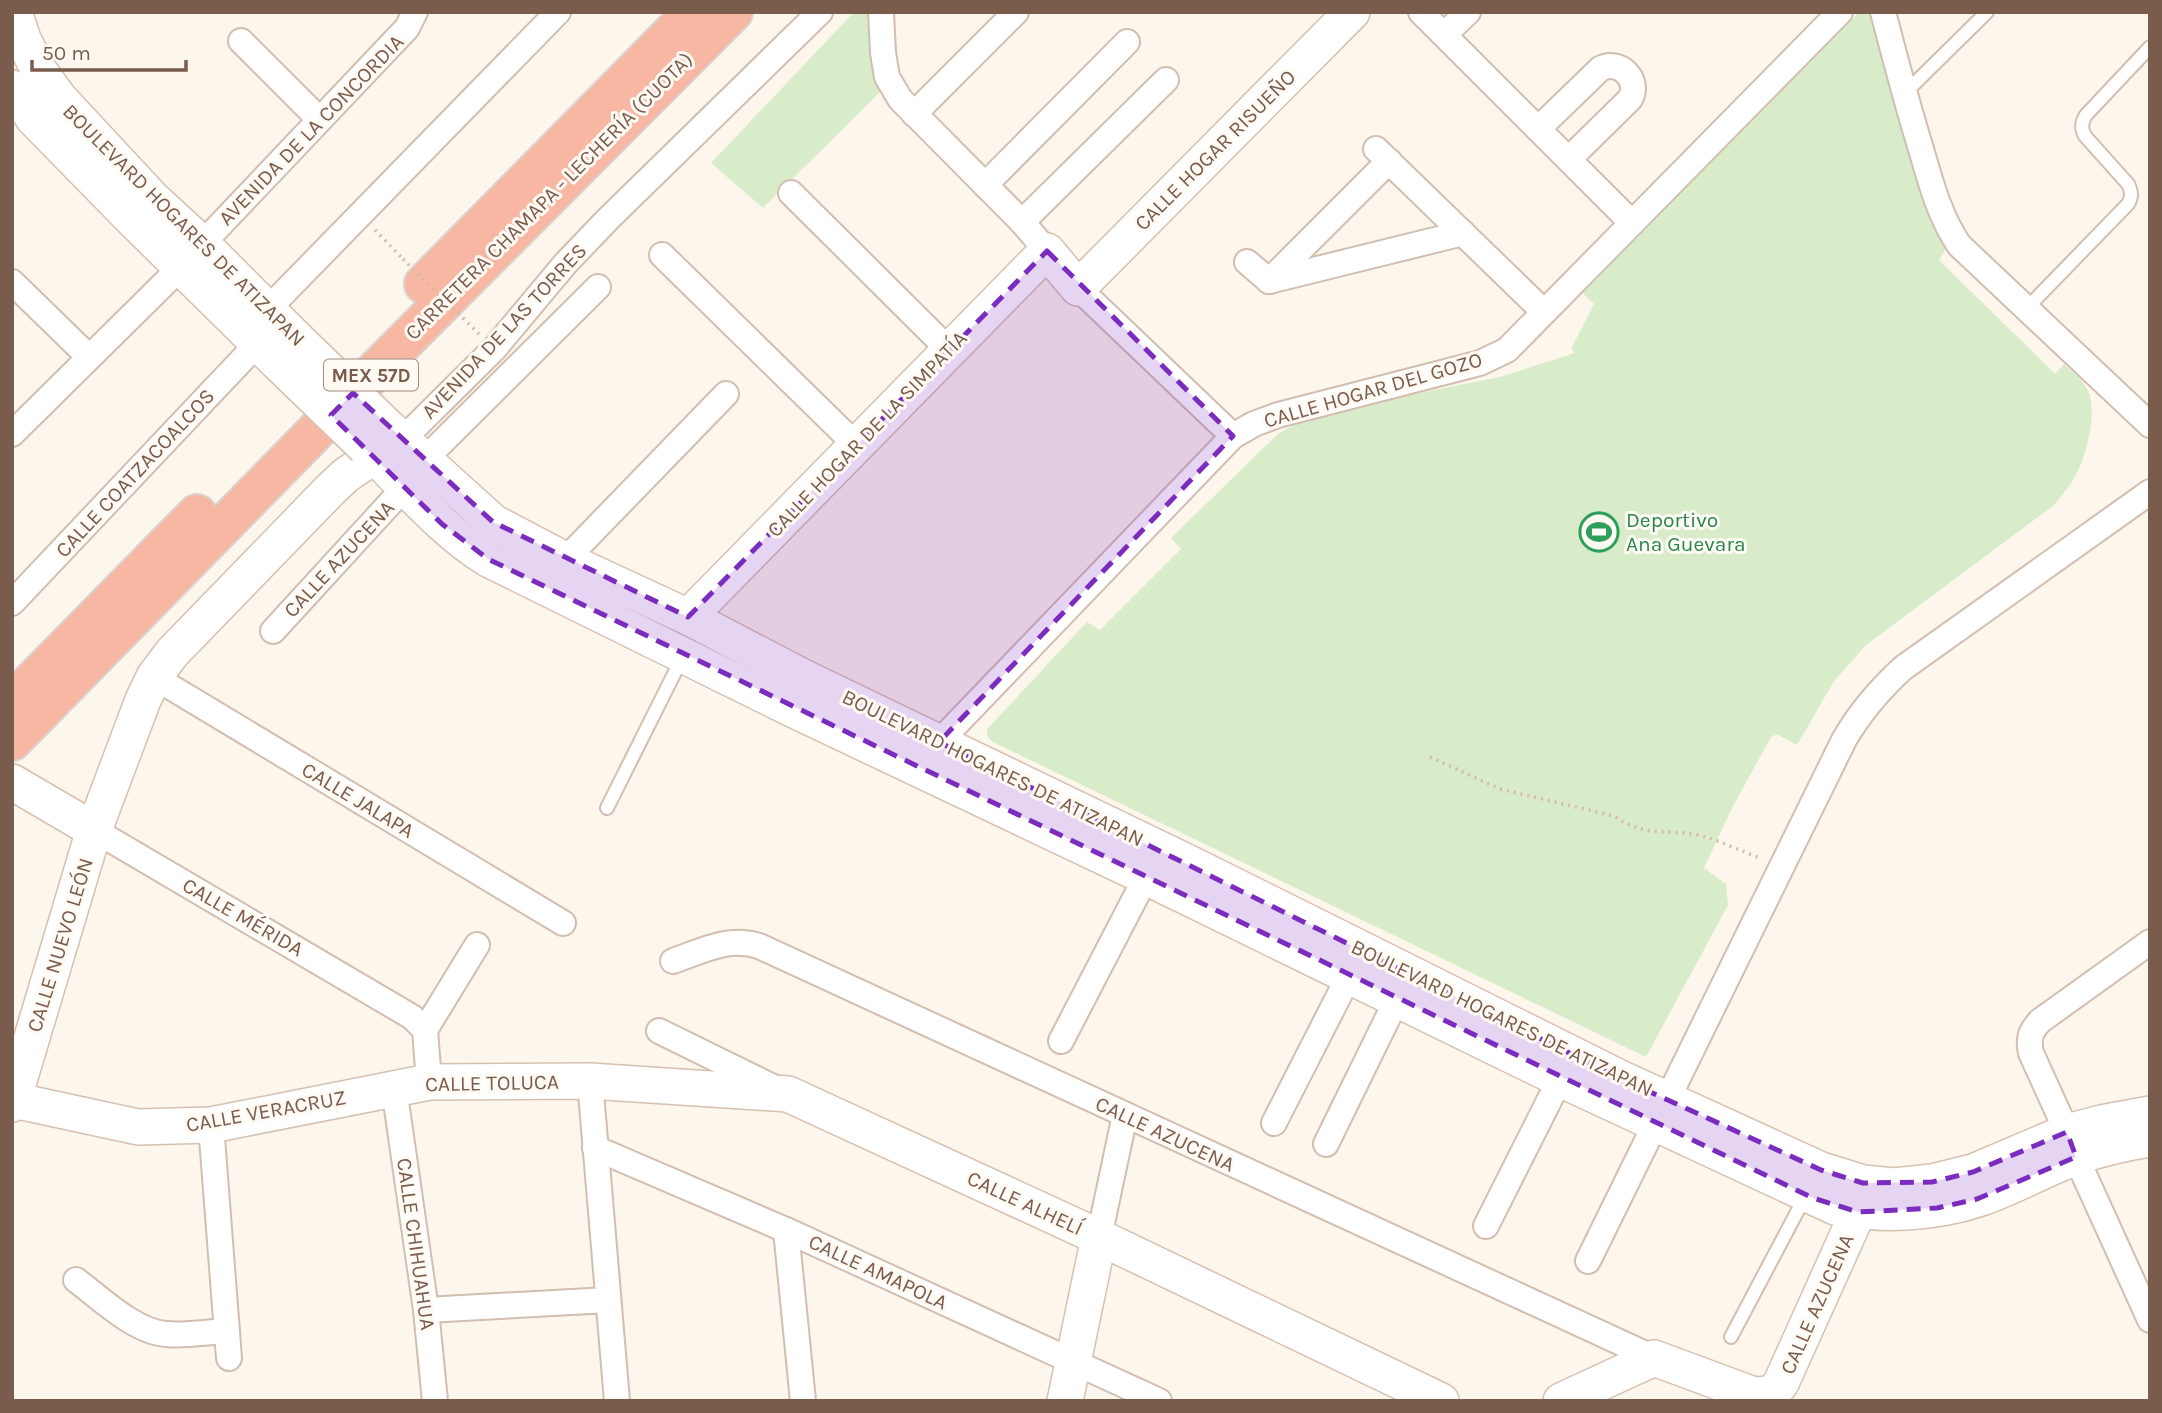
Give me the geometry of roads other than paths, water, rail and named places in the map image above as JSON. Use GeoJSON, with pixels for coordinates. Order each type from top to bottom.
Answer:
{"type":"FeatureCollection","features":[{"type":"Feature","properties":{"kind":"highway","name":"CARRETERA CHAMAPA - LECHERÍA (CUOTA)"},"geometry":{"type":"LineString","coordinates":[[12,702],[693,12]]}},
{"type":"Feature","properties":{"kind":"highway","name":"CARRETERA CHAMAPA - LECHERÍA (CUOTA)"},"geometry":{"type":"LineString","coordinates":[[12,741],[733,12]]}},
{"type":"Feature","properties":{"kind":"street","name":"BOULEVARD HOGARES DE ATIZAPAN"},"geometry":{"type":"LineString","coordinates":[[14,12],[23,39],[38,69],[141,207]]}},
{"type":"Feature","properties":{"kind":"street","name":"AVENIDA DE LA CONCORDIA"},"geometry":{"type":"LineString","coordinates":[[12,433],[192,256],[407,28],[415,12]]}},
{"type":"Feature","properties":{"kind":"street"},"geometry":{"type":"LineString","coordinates":[[268,309],[558,12]]}},
{"type":"Feature","properties":{"kind":"street","name":"AVENIDA DE LAS TORRES"},"geometry":{"type":"LineString","coordinates":[[94,830],[153,677],[172,653],[346,475],[393,453],[494,349],[565,264],[608,219],[820,12]]}},
{"type":"Feature","properties":{"kind":"street"},"geometry":{"type":"LineString","coordinates":[[881,12],[887,77],[900,99],[1022,222],[1078,288],[1233,436]]}},
{"type":"Feature","properties":{"kind":"street"},"geometry":{"type":"LineString","coordinates":[[914,114],[1016,12]]}},
{"type":"Feature","properties":{"kind":"street","name":"CALLE HOGAR RISUEÑO"},"geometry":{"type":"LineString","coordinates":[[1078,288],[1352,12]]}},
{"type":"Feature","properties":{"kind":"street"},"geometry":{"type":"LineString","coordinates":[[1421,12],[1632,223]]}},
{"type":"Feature","properties":{"kind":"street"},"geometry":{"type":"LineString","coordinates":[[1444,35],[1468,12]]}},
{"type":"Feature","properties":{"kind":"street","name":"CALLE HOGAR DEL GOZO"},"geometry":{"type":"LineString","coordinates":[[939,742],[1233,436],[1278,415],[1480,363],[1507,350],[1840,12]]}},
{"type":"Feature","properties":{"kind":"street"},"geometry":{"type":"LineString","coordinates":[[1883,12],[1904,93],[1938,207],[1947,227],[1959,245],[2150,425]]}},
{"type":"Feature","properties":{"kind":"street"},"geometry":{"type":"LineString","coordinates":[[242,41],[319,119]]}},
{"type":"Feature","properties":{"kind":"street"},"geometry":{"type":"LineString","coordinates":[[985,185],[1127,42]]}},
{"type":"Feature","properties":{"kind":"street"},"geometry":{"type":"LineString","coordinates":[[1538,129],[1600,69],[1607,65],[1622,69],[1634,84],[1630,99],[1569,159]]}},
{"type":"Feature","properties":{"kind":"street"},"geometry":{"type":"LineString","coordinates":[[1022,222],[1166,80]]}},
{"type":"Feature","properties":{"kind":"street","name":"BOULEVARD HOGARES DE ATIZAPAN"},"geometry":{"type":"LineString","coordinates":[[12,88],[34,118],[141,207],[192,256],[278,349],[393,453],[493,522],[565,560],[688,618],[797,693],[1146,877],[1560,1079],[1662,1111],[1863,1183],[1894,1186],[1931,1182],[2071,1144]]}},
{"type":"Feature","properties":{"kind":"street"},"geometry":{"type":"LineString","coordinates":[[1269,281],[1382,155],[1544,312]]}},
{"type":"Feature","properties":{"kind":"street"},"geometry":{"type":"LineString","coordinates":[[791,192],[949,350]]}},
{"type":"Feature","properties":{"kind":"street"},"geometry":{"type":"LineString","coordinates":[[1269,281],[1462,233]]}},
{"type":"Feature","properties":{"kind":"street","name":"CALLE HOGAR DE LA SIMPATÍA"},"geometry":{"type":"LineString","coordinates":[[688,618],[1047,251]]}},
{"type":"Feature","properties":{"kind":"street"},"geometry":{"type":"LineString","coordinates":[[662,255],[856,445]]}},
{"type":"Feature","properties":{"kind":"street","name":"BOULEVARD HOGARES DE ATIZAPAN"},"geometry":{"type":"LineString","coordinates":[[192,256],[268,309],[278,349]]}},
{"type":"Feature","properties":{"kind":"street"},"geometry":{"type":"LineString","coordinates":[[1247,262],[1269,281]]}},
{"type":"Feature","properties":{"kind":"street"},"geometry":{"type":"LineString","coordinates":[[12,282],[89,357]]}},
{"type":"Feature","properties":{"kind":"street"},"geometry":{"type":"LineString","coordinates":[[393,453],[598,287]]}},
{"type":"Feature","properties":{"kind":"street","name":"CALLE COATZACOALCOS"},"geometry":{"type":"LineString","coordinates":[[13,601],[278,349]]}},
{"type":"Feature","properties":{"kind":"street"},"geometry":{"type":"LineString","coordinates":[[565,560],[726,394]]}},
{"type":"Feature","properties":{"kind":"street","name":"BOULEVARD HOGARES DE ATIZAPAN"},"geometry":{"type":"LineString","coordinates":[[393,453],[464,544],[488,559],[682,656],[939,742],[1622,1079],[1662,1111],[1806,1195],[1835,1207],[1858,1212],[1887,1213],[1937,1208],[1977,1199],[2071,1144],[2101,1122],[2150,1114]]}},
{"type":"Feature","properties":{"kind":"street","name":"CALLE AZUCENA"},"geometry":{"type":"LineString","coordinates":[[273,631],[393,453]]}},
{"type":"Feature","properties":{"kind":"street"},"geometry":{"type":"LineString","coordinates":[[1588,1261],[1843,740],[1859,715],[1903,668],[2150,492]]}},
{"type":"Feature","properties":{"kind":"street","name":"CALLE JALAPA"},"geometry":{"type":"LineString","coordinates":[[153,677],[563,923]]}},
{"type":"Feature","properties":{"kind":"street","name":"CALLE MÉRIDA"},"geometry":{"type":"LineString","coordinates":[[12,782],[412,1017],[425,1030]]}},
{"type":"Feature","properties":{"kind":"street","name":"CALLE NUEVO LEÓN"},"geometry":{"type":"LineString","coordinates":[[13,1102],[94,830]]}},
{"type":"Feature","properties":{"kind":"street"},"geometry":{"type":"LineString","coordinates":[[1061,1041],[1146,877]]}},
{"type":"Feature","properties":{"kind":"street","name":"CALLE AZUCENA"},"geometry":{"type":"LineString","coordinates":[[673,961],[723,944],[747,942],[759,946],[1654,1358],[1754,1395],[1772,1394],[1781,1383],[1858,1212]]}},
{"type":"Feature","properties":{"kind":"street"},"geometry":{"type":"LineString","coordinates":[[2150,942],[2040,1021],[2032,1030],[2029,1041],[2031,1053],[2150,1320]]}},
{"type":"Feature","properties":{"kind":"street"},"geometry":{"type":"LineString","coordinates":[[429,1082],[425,1030],[477,945]]}},
{"type":"Feature","properties":{"kind":"street"},"geometry":{"type":"LineString","coordinates":[[1274,1123],[1349,976]]}},
{"type":"Feature","properties":{"kind":"street"},"geometry":{"type":"LineString","coordinates":[[1326,1144],[1397,999]]}},
{"type":"Feature","properties":{"kind":"street"},"geometry":{"type":"LineString","coordinates":[[659,1031],[788,1094]]}},
{"type":"Feature","properties":{"kind":"street"},"geometry":{"type":"LineString","coordinates":[[1486,1226],[1560,1079]]}},
{"type":"Feature","properties":{"kind":"street"},"geometry":{"type":"LineString","coordinates":[[590,1081],[617,1401]]}},
{"type":"Feature","properties":{"kind":"street","name":"CALLE TOLUCA"},"geometry":{"type":"LineString","coordinates":[[394,1088],[429,1082],[590,1081]]}},
{"type":"Feature","properties":{"kind":"street","name":"CALLE ALHELÍ"},"geometry":{"type":"LineString","coordinates":[[590,1081],[788,1094],[1099,1237],[1441,1401]]}},
{"type":"Feature","properties":{"kind":"street","name":"CALLE VERACRUZ"},"geometry":{"type":"LineString","coordinates":[[13,1102],[138,1126],[211,1125],[394,1088]]}},
{"type":"Feature","properties":{"kind":"street","name":"CALLE CHIHUAHUA"},"geometry":{"type":"LineString","coordinates":[[394,1088],[426,1310],[435,1401]]}},
{"type":"Feature","properties":{"kind":"street"},"geometry":{"type":"LineString","coordinates":[[1065,1401],[1125,1115]]}},
{"type":"Feature","properties":{"kind":"street"},"geometry":{"type":"LineString","coordinates":[[211,1125],[229,1358]]}},
{"type":"Feature","properties":{"kind":"street"},"geometry":{"type":"LineString","coordinates":[[2071,1144],[2113,1145],[2150,1139]]}},
{"type":"Feature","properties":{"kind":"street","name":"CALLE AMAPOLA"},"geometry":{"type":"LineString","coordinates":[[595,1148],[786,1230],[1159,1401]]}},
{"type":"Feature","properties":{"kind":"street"},"geometry":{"type":"LineString","coordinates":[[786,1230],[803,1401]]}},
{"type":"Feature","properties":{"kind":"street"},"geometry":{"type":"LineString","coordinates":[[76,1280],[133,1323],[151,1331],[165,1334],[227,1331]]}},
{"type":"Feature","properties":{"kind":"street"},"geometry":{"type":"LineString","coordinates":[[426,1310],[608,1300]]}},
{"type":"Feature","properties":{"kind":"street"},"geometry":{"type":"LineString","coordinates":[[1561,1401],[1654,1358]]}},
{"type":"Feature","properties":{"kind":"lane"},"geometry":{"type":"LineString","coordinates":[[1904,93],[1987,12]]}},
{"type":"Feature","properties":{"kind":"lane"},"geometry":{"type":"LineString","coordinates":[[2026,309],[2131,198],[2132,190],[2128,184],[2085,136],[2082,121],[2150,47]]}},
{"type":"Feature","properties":{"kind":"lane"},"geometry":{"type":"LineString","coordinates":[[607,808],[682,656]]}},
{"type":"Feature","properties":{"kind":"lane"},"geometry":{"type":"LineString","coordinates":[[1731,1337],[1806,1195]]}},
{"type":"Feature","properties":{"kind":"place","name":"Deportivo Ana Guevara"},"geometry":{"type":"Point","coordinates":[1599,532]}}]}
